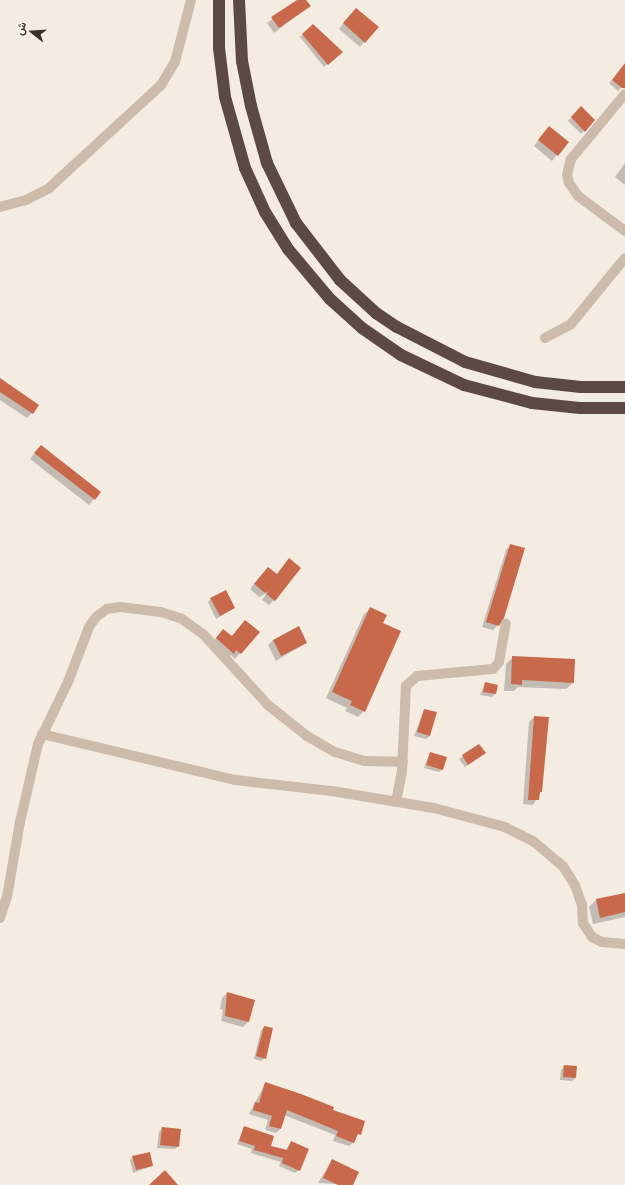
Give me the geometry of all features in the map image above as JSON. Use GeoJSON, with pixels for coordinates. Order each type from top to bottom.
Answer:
{"type":"FeatureCollection","features":[{"type":"Feature","properties":{"kind":"highway"},"geometry":{"type":"LineString","coordinates":[[219,0],[219,48],[225,97],[245,168],[280,237],[301,267],[330,300],[362,328],[401,355],[464,386],[532,403],[580,408],[625,408]]}},
{"type":"Feature","properties":{"kind":"highway"},"geometry":{"type":"LineString","coordinates":[[238,0],[242,61],[267,163],[296,223],[340,280],[376,313],[397,327],[464,362],[535,382],[581,387],[625,387]]}},
{"type":"Feature","properties":{"kind":"street"},"geometry":{"type":"LineString","coordinates":[[0,207],[26,200],[48,189],[161,85],[175,62],[192,0]]}},
{"type":"Feature","properties":{"kind":"street"},"geometry":{"type":"LineString","coordinates":[[625,94],[571,159],[567,175],[569,184],[578,196],[625,231]]}},
{"type":"Feature","properties":{"kind":"street"},"geometry":{"type":"LineString","coordinates":[[545,338],[571,324],[625,258]]}},
{"type":"Feature","properties":{"kind":"street"},"geometry":{"type":"LineString","coordinates":[[0,918],[7,897],[30,773],[42,734],[68,682],[92,622],[101,612],[120,607],[171,615],[193,625],[268,704],[294,728],[320,745],[364,761],[403,762]]}},
{"type":"Feature","properties":{"kind":"street"},"geometry":{"type":"LineString","coordinates":[[396,802],[403,762],[405,690],[409,682],[417,676],[493,669],[500,662],[506,624]]}},
{"type":"Feature","properties":{"kind":"street"},"geometry":{"type":"LineString","coordinates":[[42,734],[235,780],[332,791],[446,811],[522,834],[542,847],[570,875],[579,895],[583,923],[588,933],[602,942],[625,944]]}},
{"type":"Feature","properties":{"kind":"building"},"geometry":{"type":"Polygon","coordinates":[[[297,0],[306,0],[311,6],[279,28],[271,17],[297,0]]]}},
{"type":"Feature","properties":{"kind":"building"},"geometry":{"type":"Polygon","coordinates":[[[356,8],[379,27],[365,43],[343,23],[356,8]]]}},
{"type":"Feature","properties":{"kind":"building"},"geometry":{"type":"Polygon","coordinates":[[[313,24],[343,52],[328,65],[302,34],[313,24]]]}},
{"type":"Feature","properties":{"kind":"building"},"geometry":{"type":"Polygon","coordinates":[[[625,63],[625,88],[622,88],[612,80],[625,63]]]}},
{"type":"Feature","properties":{"kind":"building"},"geometry":{"type":"Polygon","coordinates":[[[581,106],[595,120],[585,132],[571,117],[581,106]]]}},
{"type":"Feature","properties":{"kind":"building"},"geometry":{"type":"Polygon","coordinates":[[[549,126],[569,142],[558,156],[538,140],[549,126]]]}},
{"type":"Feature","properties":{"kind":"building"},"geometry":{"type":"Polygon","coordinates":[[[0,378],[39,405],[33,414],[0,392],[0,378]]]}},
{"type":"Feature","properties":{"kind":"building"},"geometry":{"type":"Polygon","coordinates":[[[41,445],[101,492],[95,500],[34,453],[41,445]]]}},
{"type":"Feature","properties":{"kind":"building"},"geometry":{"type":"Polygon","coordinates":[[[510,544],[525,548],[504,618],[499,626],[486,622],[510,544]]]}},
{"type":"Feature","properties":{"kind":"building"},"geometry":{"type":"Polygon","coordinates":[[[289,558],[301,568],[275,601],[266,594],[269,591],[265,593],[254,584],[268,567],[277,574],[289,558]]]}},
{"type":"Feature","properties":{"kind":"building"},"geometry":{"type":"Polygon","coordinates":[[[226,590],[235,608],[220,616],[210,598],[226,590]]]}},
{"type":"Feature","properties":{"kind":"building"},"geometry":{"type":"Polygon","coordinates":[[[370,607],[387,615],[383,623],[401,631],[365,712],[350,705],[352,701],[332,692],[370,607]]]}},
{"type":"Feature","properties":{"kind":"building"},"geometry":{"type":"Polygon","coordinates":[[[245,620],[260,632],[241,654],[236,650],[234,654],[216,638],[223,629],[232,636],[245,620]]]}},
{"type":"Feature","properties":{"kind":"building"},"geometry":{"type":"Polygon","coordinates":[[[299,626],[307,643],[281,656],[273,640],[299,626]]]}},
{"type":"Feature","properties":{"kind":"building"},"geometry":{"type":"Polygon","coordinates":[[[512,656],[575,659],[574,683],[522,680],[522,685],[511,684],[512,656]]]}},
{"type":"Feature","properties":{"kind":"building"},"geometry":{"type":"Polygon","coordinates":[[[485,682],[498,685],[496,694],[483,692],[485,682]]]}},
{"type":"Feature","properties":{"kind":"building"},"geometry":{"type":"Polygon","coordinates":[[[424,709],[437,712],[430,736],[417,732],[424,709]]]}},
{"type":"Feature","properties":{"kind":"building"},"geometry":{"type":"Polygon","coordinates":[[[534,716],[549,717],[542,792],[540,792],[539,800],[528,800],[534,716]]]}},
{"type":"Feature","properties":{"kind":"building"},"geometry":{"type":"Polygon","coordinates":[[[479,744],[486,753],[468,765],[462,755],[479,744]]]}},
{"type":"Feature","properties":{"kind":"building"},"geometry":{"type":"Polygon","coordinates":[[[430,752],[447,757],[443,770],[426,765],[430,752]]]}},
{"type":"Feature","properties":{"kind":"building"},"geometry":{"type":"Polygon","coordinates":[[[625,893],[625,912],[600,918],[596,899],[625,893]]]}},
{"type":"Feature","properties":{"kind":"building"},"geometry":{"type":"Polygon","coordinates":[[[227,992],[255,1000],[249,1022],[225,1016],[227,992]]]}},
{"type":"Feature","properties":{"kind":"building"},"geometry":{"type":"Polygon","coordinates":[[[264,1026],[273,1028],[266,1059],[256,1056],[264,1026]]]}},
{"type":"Feature","properties":{"kind":"building"},"geometry":{"type":"Polygon","coordinates":[[[564,1065],[577,1066],[576,1078],[563,1077],[564,1065]]]}},
{"type":"Feature","properties":{"kind":"building"},"geometry":{"type":"Polygon","coordinates":[[[265,1082],[301,1094],[334,1107],[333,1110],[365,1121],[361,1135],[358,1134],[354,1143],[336,1136],[338,1131],[287,1110],[281,1129],[269,1126],[272,1116],[253,1110],[255,1102],[259,1103],[265,1082]]]}},
{"type":"Feature","properties":{"kind":"building"},"geometry":{"type":"Polygon","coordinates":[[[244,1126],[274,1136],[271,1146],[287,1150],[291,1141],[309,1149],[300,1171],[282,1163],[283,1158],[254,1150],[255,1146],[239,1141],[244,1126]]]}},
{"type":"Feature","properties":{"kind":"building"},"geometry":{"type":"Polygon","coordinates":[[[162,1127],[181,1129],[179,1147],[160,1145],[162,1127]]]}},
{"type":"Feature","properties":{"kind":"building"},"geometry":{"type":"Polygon","coordinates":[[[150,1152],[153,1166],[136,1170],[132,1156],[150,1152]]]}},
{"type":"Feature","properties":{"kind":"building"},"geometry":{"type":"Polygon","coordinates":[[[332,1159],[359,1172],[353,1185],[338,1185],[323,1178],[332,1159]]]}},
{"type":"Feature","properties":{"kind":"building"},"geometry":{"type":"Polygon","coordinates":[[[165,1170],[178,1185],[149,1185],[165,1170]]]}}]}
